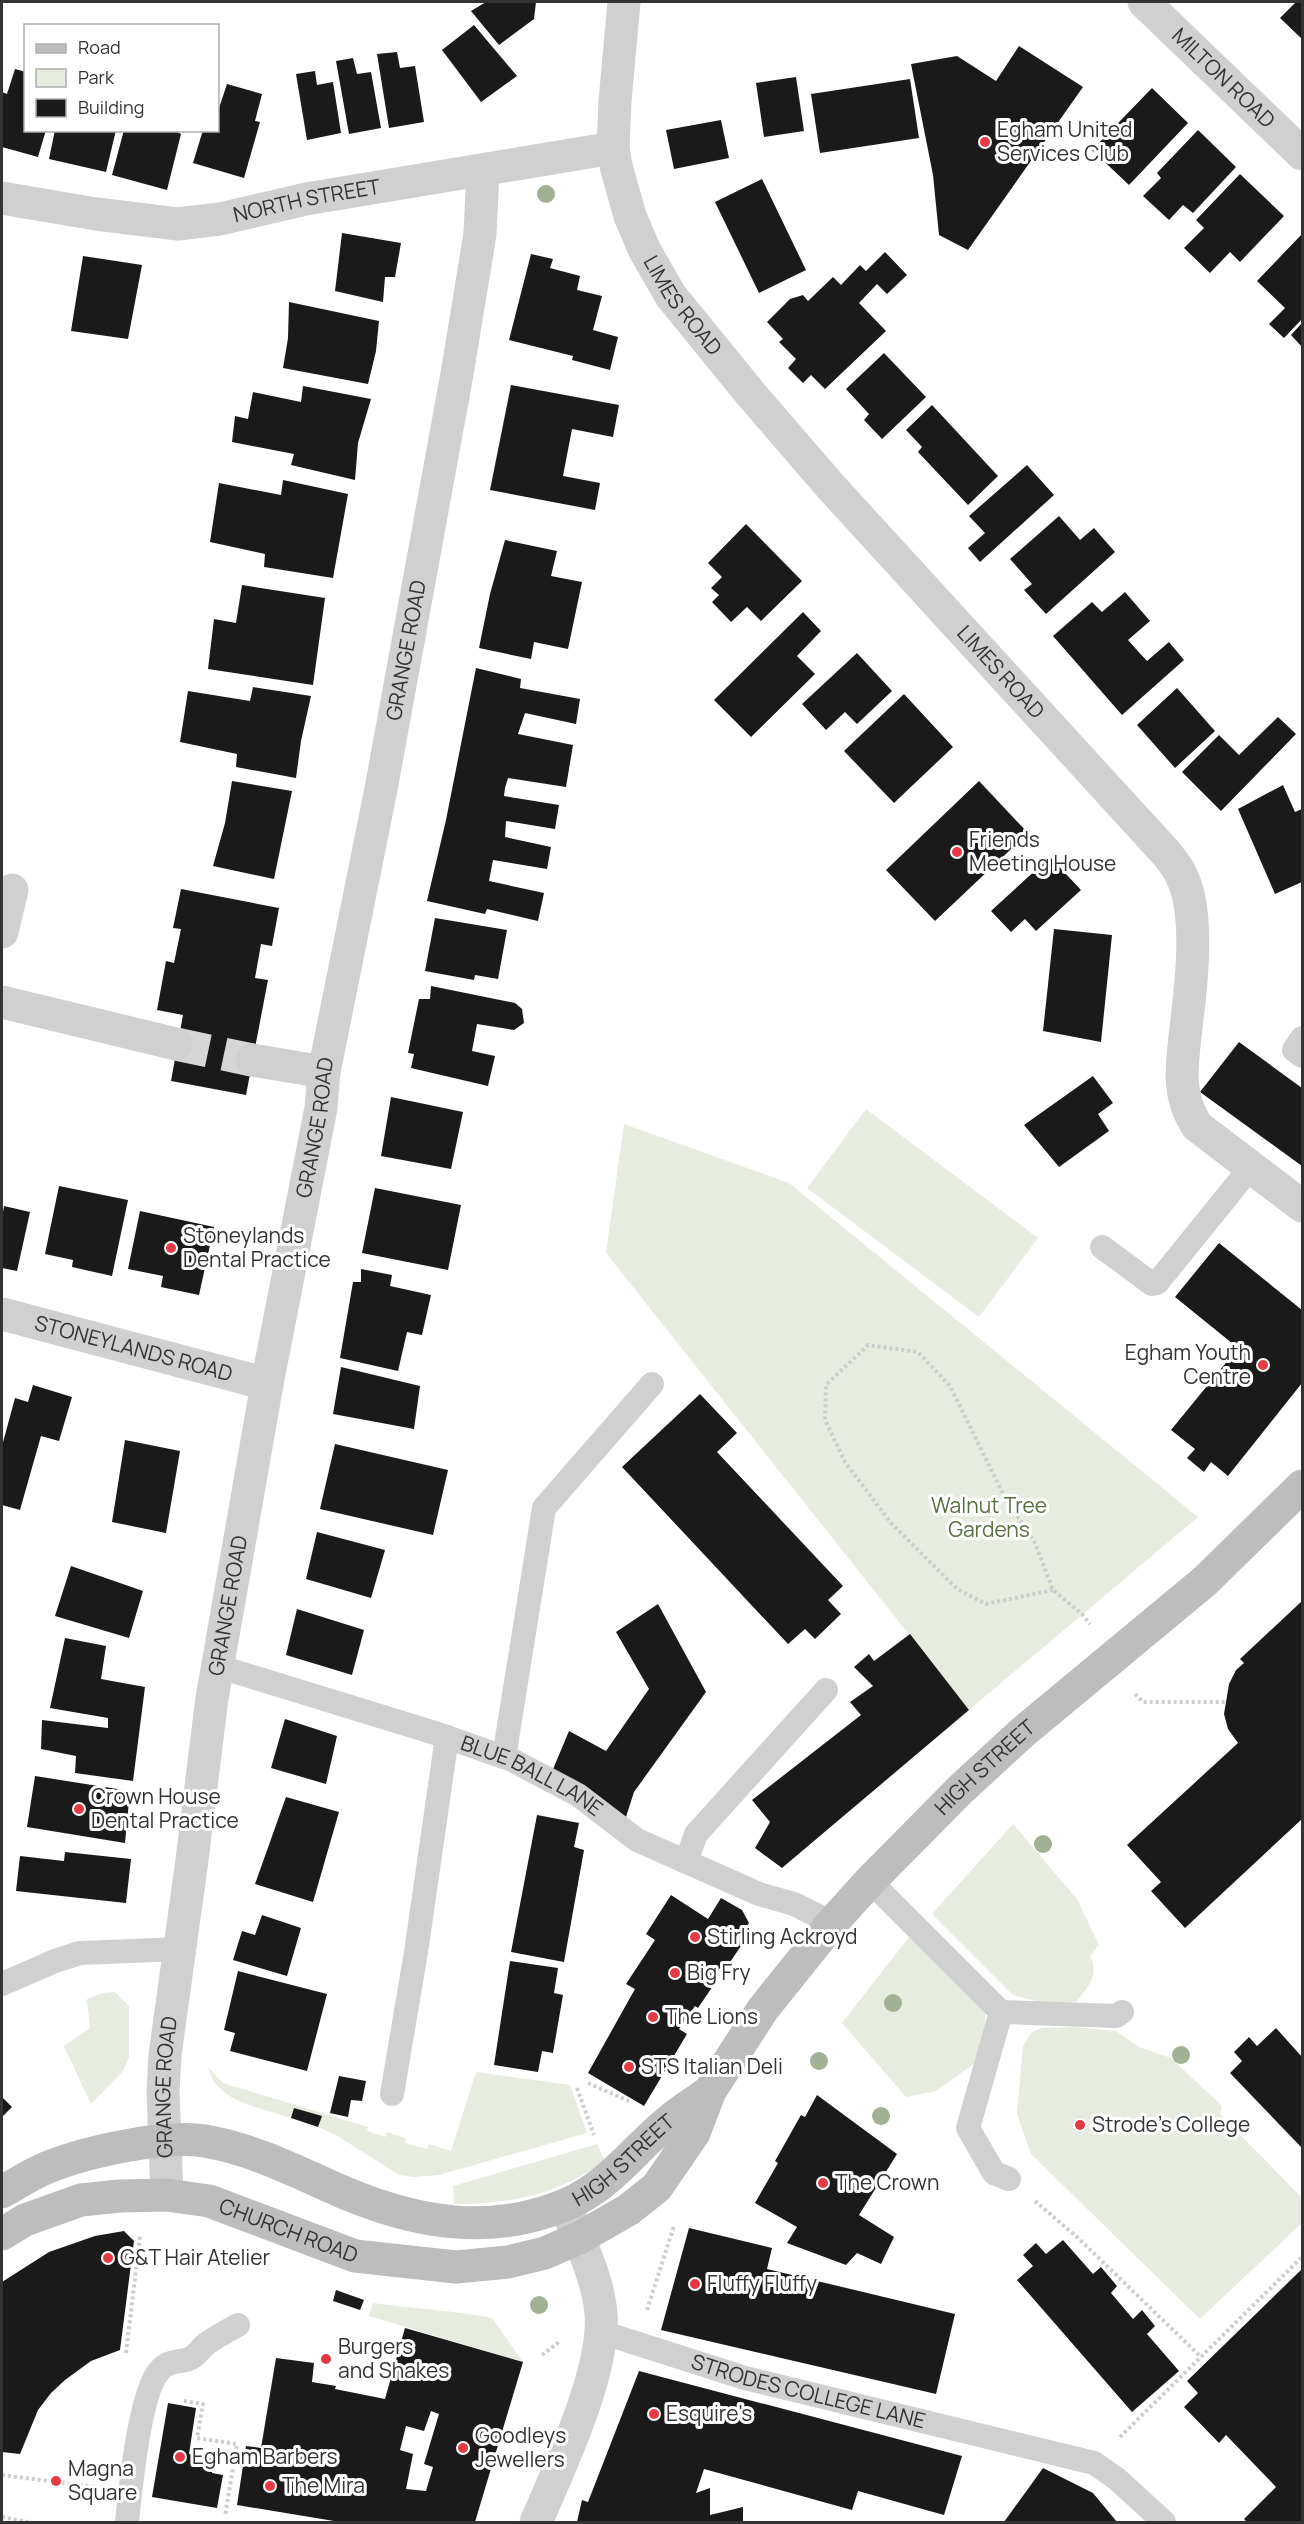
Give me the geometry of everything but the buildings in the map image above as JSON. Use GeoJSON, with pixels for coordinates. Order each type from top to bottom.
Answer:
{"type":"FeatureCollection","features":[{"type":"Feature","properties":{"kind":"main road","name":"HIGH STREET"},"geometry":{"type":"LineString","coordinates":[[579,2238],[628,2210],[657,2187],[694,2133],[710,2091],[763,2009],[832,1923],[870,1881],[961,1789],[1014,1740],[1197,1588],[1247,1542],[1302,1486]]}},
{"type":"Feature","properties":{"kind":"main road","name":"HIGH STREET"},"geometry":{"type":"LineString","coordinates":[[565,2205],[597,2188],[669,2121],[710,2091]]}},
{"type":"Feature","properties":{"kind":"main road"},"geometry":{"type":"LineString","coordinates":[[2,2192],[45,2169],[68,2161],[105,2151],[165,2140],[208,2141],[251,2153],[347,2194],[415,2217],[465,2224],[519,2220],[565,2205]]}},
{"type":"Feature","properties":{"kind":"main road","name":"CHURCH ROAD"},"geometry":{"type":"LineString","coordinates":[[2,2234],[24,2220],[81,2200],[167,2195],[209,2201],[355,2256],[456,2267],[508,2262],[545,2253],[579,2238]]}},
{"type":"Feature","properties":{"kind":"street","name":"LIMES ROAD"},"geometry":{"type":"LineString","coordinates":[[624,2],[613,148],[620,187],[645,251],[672,296],[750,393],[832,488],[1167,854],[1181,874],[1189,900],[1194,954],[1182,1077],[1183,1097],[1187,1110],[1197,1126],[1302,1206]]}},
{"type":"Feature","properties":{"kind":"street","name":"MILTON ROAD"},"geometry":{"type":"LineString","coordinates":[[1144,2],[1302,154]]}},
{"type":"Feature","properties":{"kind":"street","name":"NORTH STREET"},"geometry":{"type":"LineString","coordinates":[[2,198],[118,218],[178,224],[220,219],[306,199],[613,148]]}},
{"type":"Feature","properties":{"kind":"street","name":"GRANGE ROAD"},"geometry":{"type":"LineString","coordinates":[[167,2195],[163,2092],[165,2055],[217,1666],[267,1384],[321,1108],[324,1072],[381,789],[457,374],[480,234],[483,170]]}},
{"type":"Feature","properties":{"kind":"street"},"geometry":{"type":"LineString","coordinates":[[2,932],[12,890]]}},
{"type":"Feature","properties":{"kind":"street"},"geometry":{"type":"LineString","coordinates":[[2,1002],[176,1044]]}},
{"type":"Feature","properties":{"kind":"street"},"geometry":{"type":"LineString","coordinates":[[252,1060],[324,1072]]}},
{"type":"Feature","properties":{"kind":"street","name":"STONEYLANDS ROAD"},"geometry":{"type":"LineString","coordinates":[[2,1314],[267,1384]]}},
{"type":"Feature","properties":{"kind":"street","name":"HIGH STREET"},"geometry":{"type":"LineString","coordinates":[[536,2523],[564,2457],[589,2385],[601,2332],[601,2312],[579,2238],[565,2205]]}},
{"type":"Feature","properties":{"kind":"lane"},"geometry":{"type":"LineString","coordinates":[[1302,1038],[1294,1050],[1302,1056]]}},
{"type":"Feature","properties":{"kind":"lane"},"geometry":{"type":"LineString","coordinates":[[1102,1247],[1152,1284],[1157,1283],[1251,1167]]}},
{"type":"Feature","properties":{"kind":"lane"},"geometry":{"type":"LineString","coordinates":[[504,1757],[544,1508],[652,1384]]}},
{"type":"Feature","properties":{"kind":"lane","name":"BLUE BALL LANE"},"geometry":{"type":"LineString","coordinates":[[217,1666],[447,1737],[504,1757],[578,1795],[638,1840],[759,1894],[794,1904],[832,1923]]}},
{"type":"Feature","properties":{"kind":"lane"},"geometry":{"type":"LineString","coordinates":[[686,1862],[696,1834],[826,1690]]}},
{"type":"Feature","properties":{"kind":"lane"},"geometry":{"type":"LineString","coordinates":[[392,2094],[416,1952],[447,1737]]}},
{"type":"Feature","properties":{"kind":"lane"},"geometry":{"type":"LineString","coordinates":[[870,1881],[1001,2012],[1116,2016],[1122,2012]]}},
{"type":"Feature","properties":{"kind":"lane"},"geometry":{"type":"LineString","coordinates":[[2,1984],[80,1953],[180,1950]]}},
{"type":"Feature","properties":{"kind":"lane"},"geometry":{"type":"LineString","coordinates":[[1001,2012],[968,2128],[994,2173],[1009,2179]]}},
{"type":"Feature","properties":{"kind":"lane"},"geometry":{"type":"LineString","coordinates":[[127,2523],[131,2485],[148,2395],[158,2371],[170,2361],[189,2359],[197,2354],[204,2345],[238,2325]]}},
{"type":"Feature","properties":{"kind":"lane","name":"STRODES COLLEGE LANE"},"geometry":{"type":"LineString","coordinates":[[601,2332],[745,2378],[1094,2463]]}},
{"type":"Feature","properties":{"kind":"lane"},"geometry":{"type":"LineString","coordinates":[[1094,2463],[1117,2479],[1164,2523]]}},
{"type":"Feature","properties":{"kind":"path"},"geometry":{"type":"LineString","coordinates":[[1053,1590],[986,1604],[957,1589],[891,1523],[845,1462],[825,1420],[826,1385],[868,1345],[918,1352],[950,1386],[1004,1496],[1035,1543],[1053,1590],[1082,1614],[1094,1629]]}},
{"type":"Feature","properties":{"kind":"path"},"geometry":{"type":"LineString","coordinates":[[1135,1694],[1143,1702],[1225,1702]]}},
{"type":"Feature","properties":{"kind":"path"},"geometry":{"type":"LineString","coordinates":[[588,2083],[640,2106]]}},
{"type":"Feature","properties":{"kind":"path"},"geometry":{"type":"LineString","coordinates":[[577,2088],[595,2138]]}},
{"type":"Feature","properties":{"kind":"path"},"geometry":{"type":"LineString","coordinates":[[1009,2179],[1077,2237],[1202,2357]]}},
{"type":"Feature","properties":{"kind":"path"},"geometry":{"type":"LineString","coordinates":[[646,2313],[675,2222]]}},
{"type":"Feature","properties":{"kind":"path"},"geometry":{"type":"LineString","coordinates":[[126,2355],[140,2232]]}},
{"type":"Feature","properties":{"kind":"path"},"geometry":{"type":"LineString","coordinates":[[1094,2463],[1302,2257]]}},
{"type":"Feature","properties":{"kind":"path"},"geometry":{"type":"LineString","coordinates":[[542,2355],[559,2342]]}},
{"type":"Feature","properties":{"kind":"path"},"geometry":{"type":"LineString","coordinates":[[148,2395],[203,2404],[197,2438],[237,2444],[225,2516]]}},
{"type":"Feature","properties":{"kind":"path"},"geometry":{"type":"LineString","coordinates":[[2,2475],[102,2487]]}},
{"type":"Feature","properties":{"kind":"path"},"geometry":{"type":"LineString","coordinates":[[2,2517],[28,2523]]}},
{"type":"Feature","properties":{"kind":"green space"},"geometry":{"type":"Polygon","coordinates":[[[866,1109],[1038,1238],[979,1317],[807,1188],[866,1109]]]}},
{"type":"Feature","properties":{"kind":"green space","name":"Walnut Tree Gardens"},"geometry":{"type":"Polygon","coordinates":[[[624,1124],[789,1183],[1198,1517],[969,1710],[606,1253],[624,1124]]]}},
{"type":"Feature","properties":{"kind":"green space"},"geometry":{"type":"Polygon","coordinates":[[[1013,1824],[1077,1899],[1099,1945],[1090,1956],[1094,1969],[1091,1980],[1076,2002],[1047,2004],[1013,1995],[932,1914],[1013,1824]]]}},
{"type":"Feature","properties":{"kind":"green space"},"geometry":{"type":"Polygon","coordinates":[[[910,1936],[985,2011],[986,2046],[979,2060],[936,2091],[906,2097],[842,2023],[910,1936]]]}},
{"type":"Feature","properties":{"kind":"green space"},"geometry":{"type":"Polygon","coordinates":[[[115,1992],[129,2006],[129,2057],[123,2071],[91,2104],[64,2046],[90,2028],[87,1999],[103,1993],[115,1992]]]}},
{"type":"Feature","properties":{"kind":"green space"},"geometry":{"type":"Polygon","coordinates":[[[1077,2027],[1116,2031],[1139,2047],[1171,2058],[1222,2106],[1220,2114],[1302,2198],[1302,2223],[1200,2319],[1031,2154],[1017,2114],[1023,2046],[1031,2033],[1041,2028],[1077,2027]]]}},
{"type":"Feature","properties":{"kind":"green space"},"geometry":{"type":"Polygon","coordinates":[[[208,2067],[223,2083],[368,2127],[367,2131],[385,2137],[387,2132],[406,2138],[405,2143],[427,2149],[429,2144],[451,2151],[476,2072],[570,2085],[587,2133],[439,2175],[415,2177],[399,2175],[336,2135],[318,2127],[321,2117],[294,2108],[291,2118],[254,2107],[230,2096],[212,2079],[208,2067]]]}},
{"type":"Feature","properties":{"kind":"green space"},"geometry":{"type":"Polygon","coordinates":[[[597,2144],[605,2161],[551,2190],[496,2202],[454,2204],[453,2186],[597,2144]]]}},
{"type":"Feature","properties":{"kind":"green space"},"geometry":{"type":"Polygon","coordinates":[[[373,2303],[492,2318],[523,2362],[369,2316],[373,2303]]]}},
{"type":"Feature","properties":{"kind":"tunnel"},"geometry":{"type":"LineString","coordinates":[[176,1044],[252,1060]]}},
{"type":"Feature","properties":{"kind":"place","name":"Egham United Services Club"},"geometry":{"type":"Point","coordinates":[985,142]}},
{"type":"Feature","properties":{"kind":"place","name":"Friends Meeting House"},"geometry":{"type":"Point","coordinates":[957,852]}},
{"type":"Feature","properties":{"kind":"place","name":"Stoneylands Dental Practice"},"geometry":{"type":"Point","coordinates":[171,1248]}},
{"type":"Feature","properties":{"kind":"place","name":"Egham Youth Centre"},"geometry":{"type":"Point","coordinates":[1263,1365]}},
{"type":"Feature","properties":{"kind":"place","name":"Crown House Dental Practice"},"geometry":{"type":"Point","coordinates":[79,1809]}},
{"type":"Feature","properties":{"kind":"place","name":"Stirling Ackroyd"},"geometry":{"type":"Point","coordinates":[695,1937]}},
{"type":"Feature","properties":{"kind":"place","name":"Big Fry"},"geometry":{"type":"Point","coordinates":[675,1973]}},
{"type":"Feature","properties":{"kind":"place","name":"The Lions"},"geometry":{"type":"Point","coordinates":[653,2017]}},
{"type":"Feature","properties":{"kind":"place","name":"STS Italian Deli"},"geometry":{"type":"Point","coordinates":[629,2067]}},
{"type":"Feature","properties":{"kind":"place","name":"Strode's College"},"geometry":{"type":"Point","coordinates":[1080,2125]}},
{"type":"Feature","properties":{"kind":"place","name":"The Crown"},"geometry":{"type":"Point","coordinates":[823,2183]}},
{"type":"Feature","properties":{"kind":"place","name":"G&T Hair Atelier"},"geometry":{"type":"Point","coordinates":[108,2258]}},
{"type":"Feature","properties":{"kind":"place","name":"Fluffy Fluffy"},"geometry":{"type":"Point","coordinates":[695,2284]}},
{"type":"Feature","properties":{"kind":"place","name":"Burgers and Shakes"},"geometry":{"type":"Point","coordinates":[326,2359]}},
{"type":"Feature","properties":{"kind":"place","name":"Esquire's"},"geometry":{"type":"Point","coordinates":[654,2414]}},
{"type":"Feature","properties":{"kind":"place","name":"Goodleys Jewellers"},"geometry":{"type":"Point","coordinates":[463,2448]}},
{"type":"Feature","properties":{"kind":"place","name":"Egham Barbers"},"geometry":{"type":"Point","coordinates":[180,2457]}},
{"type":"Feature","properties":{"kind":"place","name":"Magna Square"},"geometry":{"type":"Point","coordinates":[56,2481]}},
{"type":"Feature","properties":{"kind":"place","name":"The Mira"},"geometry":{"type":"Point","coordinates":[270,2486]}}]}
